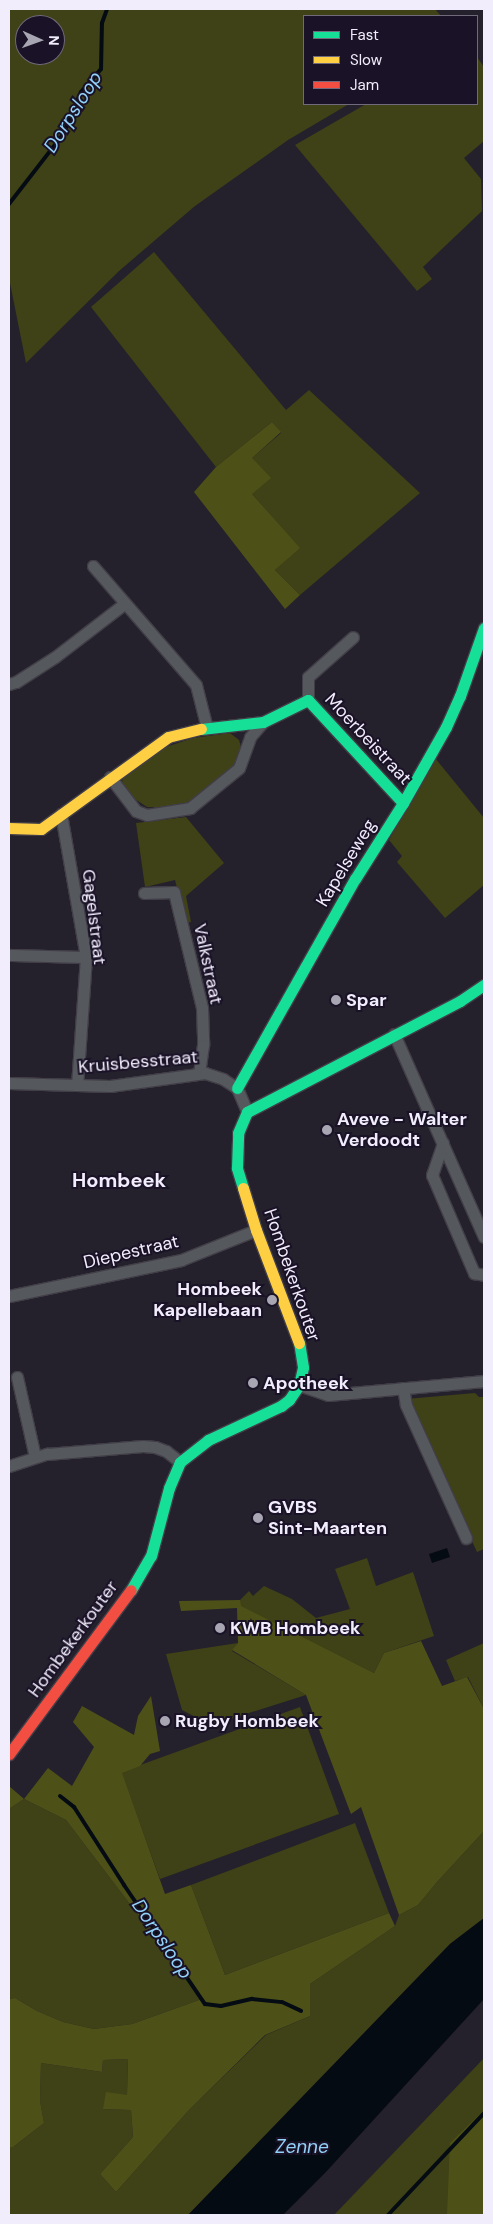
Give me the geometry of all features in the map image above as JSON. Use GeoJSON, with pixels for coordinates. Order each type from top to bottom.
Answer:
{"type":"FeatureCollection","features":[{"type":"Feature","properties":{"kind":"street"},"geometry":{"type":"LineString","coordinates":[[93,566],[196,685],[207,728]]}},
{"type":"Feature","properties":{"kind":"street"},"geometry":{"type":"LineString","coordinates":[[9,684],[16,682],[55,657],[125,603]]}},
{"type":"Feature","properties":{"kind":"street","name":"Kapelseweg"},"geometry":{"type":"LineString","coordinates":[[237,1088],[355,879],[403,803],[446,727],[460,696],[484,628]]}},
{"type":"Feature","properties":{"kind":"street","name":"Moerbeistraat"},"geometry":{"type":"LineString","coordinates":[[353,637],[308,677],[308,700],[403,803]]}},
{"type":"Feature","properties":{"kind":"street","name":"Moerbeistraat"},"geometry":{"type":"LineString","coordinates":[[9,828],[41,829],[110,777],[168,737],[207,728],[263,722],[308,700]]}},
{"type":"Feature","properties":{"kind":"street","name":"Moerbeistraat"},"geometry":{"type":"LineString","coordinates":[[110,777],[136,811],[147,816],[190,808],[239,768],[250,737],[263,722]]}},
{"type":"Feature","properties":{"kind":"street","name":"Gagelstraat"},"geometry":{"type":"LineString","coordinates":[[61,814],[86,957],[77,1085]]}},
{"type":"Feature","properties":{"kind":"street","name":"Valkstraat"},"geometry":{"type":"LineString","coordinates":[[144,893],[174,892],[202,1008],[203,1045],[199,1073]]}},
{"type":"Feature","properties":{"kind":"street"},"geometry":{"type":"LineString","coordinates":[[9,955],[86,957]]}},
{"type":"Feature","properties":{"kind":"street"},"geometry":{"type":"LineString","coordinates":[[237,1088],[247,1112],[460,1001],[484,985]]}},
{"type":"Feature","properties":{"kind":"street"},"geometry":{"type":"LineString","coordinates":[[394,1034],[484,1236]]}},
{"type":"Feature","properties":{"kind":"street","name":"Kruisbesstraat"},"geometry":{"type":"LineString","coordinates":[[9,1083],[110,1086],[204,1073],[223,1079],[237,1088]]}},
{"type":"Feature","properties":{"kind":"street","name":"Hombekerkouter"},"geometry":{"type":"LineString","coordinates":[[9,1754],[138,1580],[151,1556],[169,1488],[180,1462],[208,1440],[281,1406],[289,1400],[299,1385],[303,1367],[300,1347],[256,1230],[236,1162],[238,1133],[247,1112]]}},
{"type":"Feature","properties":{"kind":"street"},"geometry":{"type":"LineString","coordinates":[[442,1143],[432,1175],[474,1273],[484,1275]]}},
{"type":"Feature","properties":{"kind":"street","name":"Diepestraat"},"geometry":{"type":"LineString","coordinates":[[9,1296],[181,1260],[256,1230]]}},
{"type":"Feature","properties":{"kind":"street"},"geometry":{"type":"LineString","coordinates":[[17,1377],[35,1457]]}},
{"type":"Feature","properties":{"kind":"street"},"geometry":{"type":"LineString","coordinates":[[299,1385],[328,1395],[484,1381]]}},
{"type":"Feature","properties":{"kind":"street"},"geometry":{"type":"LineString","coordinates":[[403,1388],[406,1405],[466,1538]]}},
{"type":"Feature","properties":{"kind":"street"},"geometry":{"type":"LineString","coordinates":[[9,1466],[35,1457],[143,1446],[155,1446],[166,1451],[180,1462]]}},
{"type":"Feature","properties":{"kind":"green space"},"geometry":{"type":"Polygon","coordinates":[[[9,9],[435,9],[440,15],[303,15],[303,105],[347,105],[288,140],[195,206],[119,271],[26,363],[9,278],[9,9]]]}},
{"type":"Feature","properties":{"kind":"green space"},"geometry":{"type":"Polygon","coordinates":[[[478,58],[484,67],[484,141],[464,158],[481,179],[482,211],[423,267],[432,279],[417,291],[295,145],[364,105],[478,105],[478,58]]]}},
{"type":"Feature","properties":{"kind":"green space"},"geometry":{"type":"Polygon","coordinates":[[[154,252],[286,410],[309,390],[420,493],[300,595],[275,570],[299,548],[252,494],[252,458],[281,433],[272,422],[216,467],[91,307],[154,252]]]}},
{"type":"Feature","properties":{"kind":"green space"},"geometry":{"type":"Polygon","coordinates":[[[230,733],[239,740],[241,747],[236,765],[190,804],[173,808],[147,807],[132,797],[122,784],[123,775],[160,749],[193,738],[230,733]]]}},
{"type":"Feature","properties":{"kind":"green space"},"geometry":{"type":"Polygon","coordinates":[[[435,758],[484,818],[484,885],[445,918],[397,862],[402,856],[389,840],[435,758]]]}},
{"type":"Feature","properties":{"kind":"green space"},"geometry":{"type":"Polygon","coordinates":[[[186,817],[224,863],[186,896],[191,922],[186,923],[175,880],[145,887],[136,823],[186,817]]]}},
{"type":"Feature","properties":{"kind":"green space"},"geometry":{"type":"Polygon","coordinates":[[[475,1393],[479,1397],[484,1397],[484,1549],[477,1552],[406,1399],[475,1393]]]}},
{"type":"Feature","properties":{"kind":"green space"},"geometry":{"type":"Polygon","coordinates":[[[367,1558],[376,1586],[413,1572],[434,1636],[384,1653],[374,1673],[240,1606],[240,1600],[249,1591],[253,1596],[264,1586],[292,1599],[316,1618],[350,1609],[335,1569],[367,1558]]]}},
{"type":"Feature","properties":{"kind":"green space"},"geometry":{"type":"Polygon","coordinates":[[[238,1643],[232,1651],[306,1695],[211,1725],[182,1710],[166,1654],[238,1643]]]}},
{"type":"Feature","properties":{"kind":"green space"},"geometry":{"type":"Polygon","coordinates":[[[484,1643],[484,1709],[468,1677],[455,1681],[446,1660],[484,1643]]]}},
{"type":"Feature","properties":{"kind":"green space"},"geometry":{"type":"Polygon","coordinates":[[[300,1707],[339,1814],[160,1879],[121,1772],[300,1707]]]}},
{"type":"Feature","properties":{"kind":"green space"},"geometry":{"type":"Polygon","coordinates":[[[24,1799],[66,1820],[202,1999],[132,2024],[94,2029],[63,2022],[37,2011],[15,1998],[9,1999],[9,1809],[24,1799]]]}},
{"type":"Feature","properties":{"kind":"green space"},"geometry":{"type":"Polygon","coordinates":[[[355,1823],[389,1913],[225,1975],[191,1885],[355,1823]]]}},
{"type":"Feature","properties":{"kind":"green space"},"geometry":{"type":"Polygon","coordinates":[[[484,1831],[484,1918],[450,1944],[188,2215],[9,2215],[9,2147],[13,2147],[44,2123],[40,2101],[41,2063],[102,2072],[103,2060],[128,2059],[127,2095],[103,2109],[131,2110],[133,2137],[100,2174],[116,2192],[189,2110],[266,2035],[310,2016],[310,1984],[395,1926],[399,1915],[418,1905],[484,1831]]]}},
{"type":"Feature","properties":{"kind":"green space"},"geometry":{"type":"Polygon","coordinates":[[[484,2058],[484,2215],[334,2215],[426,2119],[484,2058]]]}},
{"type":"Feature","properties":{"kind":"shaded area"},"geometry":{"type":"Polygon","coordinates":[[[272,422],[281,432],[252,458],[271,478],[252,494],[300,548],[275,570],[300,595],[285,609],[194,492],[216,467],[272,422]]]}},
{"type":"Feature","properties":{"kind":"shaded area"},"geometry":{"type":"Polygon","coordinates":[[[240,1600],[241,1606],[374,1673],[384,1653],[421,1641],[442,1686],[467,1677],[484,1709],[484,1831],[418,1905],[399,1915],[361,1807],[351,1814],[306,1695],[232,1650],[238,1643],[237,1608],[181,1611],[179,1601],[240,1600]]]}},
{"type":"Feature","properties":{"kind":"shaded area"},"geometry":{"type":"Polygon","coordinates":[[[151,1696],[160,1751],[150,1754],[140,1766],[122,1773],[165,1894],[191,1885],[225,1975],[389,1913],[395,1926],[310,1984],[310,2016],[265,2035],[189,2110],[116,2192],[100,2174],[133,2137],[131,2110],[103,2109],[106,2092],[127,2095],[128,2059],[103,2060],[102,2072],[41,2063],[40,2101],[44,2123],[13,2147],[9,2147],[9,1999],[15,1998],[37,2011],[63,2022],[94,2029],[132,2024],[202,1999],[66,1820],[24,1799],[48,1768],[72,1786],[94,1747],[73,1722],[82,1706],[134,1735],[138,1716],[151,1696]]]}},
{"type":"Feature","properties":{"kind":"shaded area"},"geometry":{"type":"Polygon","coordinates":[[[9,1786],[24,1799],[9,1809],[9,1786]]]}},
{"type":"Feature","properties":{"kind":"shaded area"},"geometry":{"type":"Polygon","coordinates":[[[484,2110],[484,2215],[447,2215],[450,2143],[484,2110]]]}},
{"type":"Feature","properties":{"kind":"water"},"geometry":{"type":"Polygon","coordinates":[[[447,1548],[450,1557],[432,1563],[429,1554],[447,1548]]]}},
{"type":"Feature","properties":{"kind":"water","name":"Zenne"},"geometry":{"type":"Polygon","coordinates":[[[484,1918],[484,1999],[325,2173],[283,2215],[188,2215],[450,1944],[484,1918]]]}},
{"type":"Feature","properties":{"kind":"waterway","name":"Dorpsloop"},"geometry":{"type":"LineString","coordinates":[[9,204],[64,133],[81,92],[101,69],[102,23],[107,9]]}},
{"type":"Feature","properties":{"kind":"waterway","name":"Dorpsloop"},"geometry":{"type":"LineString","coordinates":[[60,1796],[74,1807],[124,1885],[205,2004],[221,2006],[252,1999],[282,2002],[301,2011]]}},
{"type":"Feature","properties":{"kind":"waterway"},"geometry":{"type":"LineString","coordinates":[[388,2215],[484,2113]]}},
{"type":"Feature","properties":{"kind":"traffic: fast"},"geometry":{"type":"LineString","coordinates":[[237,1088],[355,879],[403,803],[446,727],[460,696],[484,628]]}},
{"type":"Feature","properties":{"kind":"traffic: fast"},"geometry":{"type":"LineString","coordinates":[[201,729],[263,722],[308,700],[403,803]]}},
{"type":"Feature","properties":{"kind":"traffic: fast"},"geometry":{"type":"LineString","coordinates":[[243,1188],[237,1168],[238,1133],[247,1112],[460,1001],[484,985]]}},
{"type":"Feature","properties":{"kind":"traffic: fast"},"geometry":{"type":"LineString","coordinates":[[131,1590],[151,1556],[169,1488],[180,1462],[208,1440],[281,1406],[289,1400],[299,1385],[303,1367],[299,1343]]}},
{"type":"Feature","properties":{"kind":"traffic: slow"},"geometry":{"type":"LineString","coordinates":[[9,828],[41,829],[168,737],[201,729]]}},
{"type":"Feature","properties":{"kind":"traffic: slow"},"geometry":{"type":"LineString","coordinates":[[243,1188],[256,1230],[299,1343]]}},
{"type":"Feature","properties":{"kind":"traffic: jam"},"geometry":{"type":"LineString","coordinates":[[9,1754],[131,1590]]}},
{"type":"Feature","properties":{"kind":"place","name":"Spar"},"geometry":{"type":"Point","coordinates":[336,1000]}},
{"type":"Feature","properties":{"kind":"place","name":"Aveve - Walter Verdoodt"},"geometry":{"type":"Point","coordinates":[327,1130]}},
{"type":"Feature","properties":{"kind":"place","name":"Hombeek Kapellebaan"},"geometry":{"type":"Point","coordinates":[272,1300]}},
{"type":"Feature","properties":{"kind":"place","name":"Apotheek"},"geometry":{"type":"Point","coordinates":[253,1383]}},
{"type":"Feature","properties":{"kind":"place","name":"GVBS Sint-Maarten"},"geometry":{"type":"Point","coordinates":[258,1518]}},
{"type":"Feature","properties":{"kind":"place","name":"KWB Hombeek"},"geometry":{"type":"Point","coordinates":[220,1628]}},
{"type":"Feature","properties":{"kind":"place","name":"Rugby Hombeek"},"geometry":{"type":"Point","coordinates":[165,1721]}},
{"type":"Feature","properties":{"kind":"district","name":"Hombeek"},"geometry":{"type":"Point","coordinates":[119,1180]}}]}
